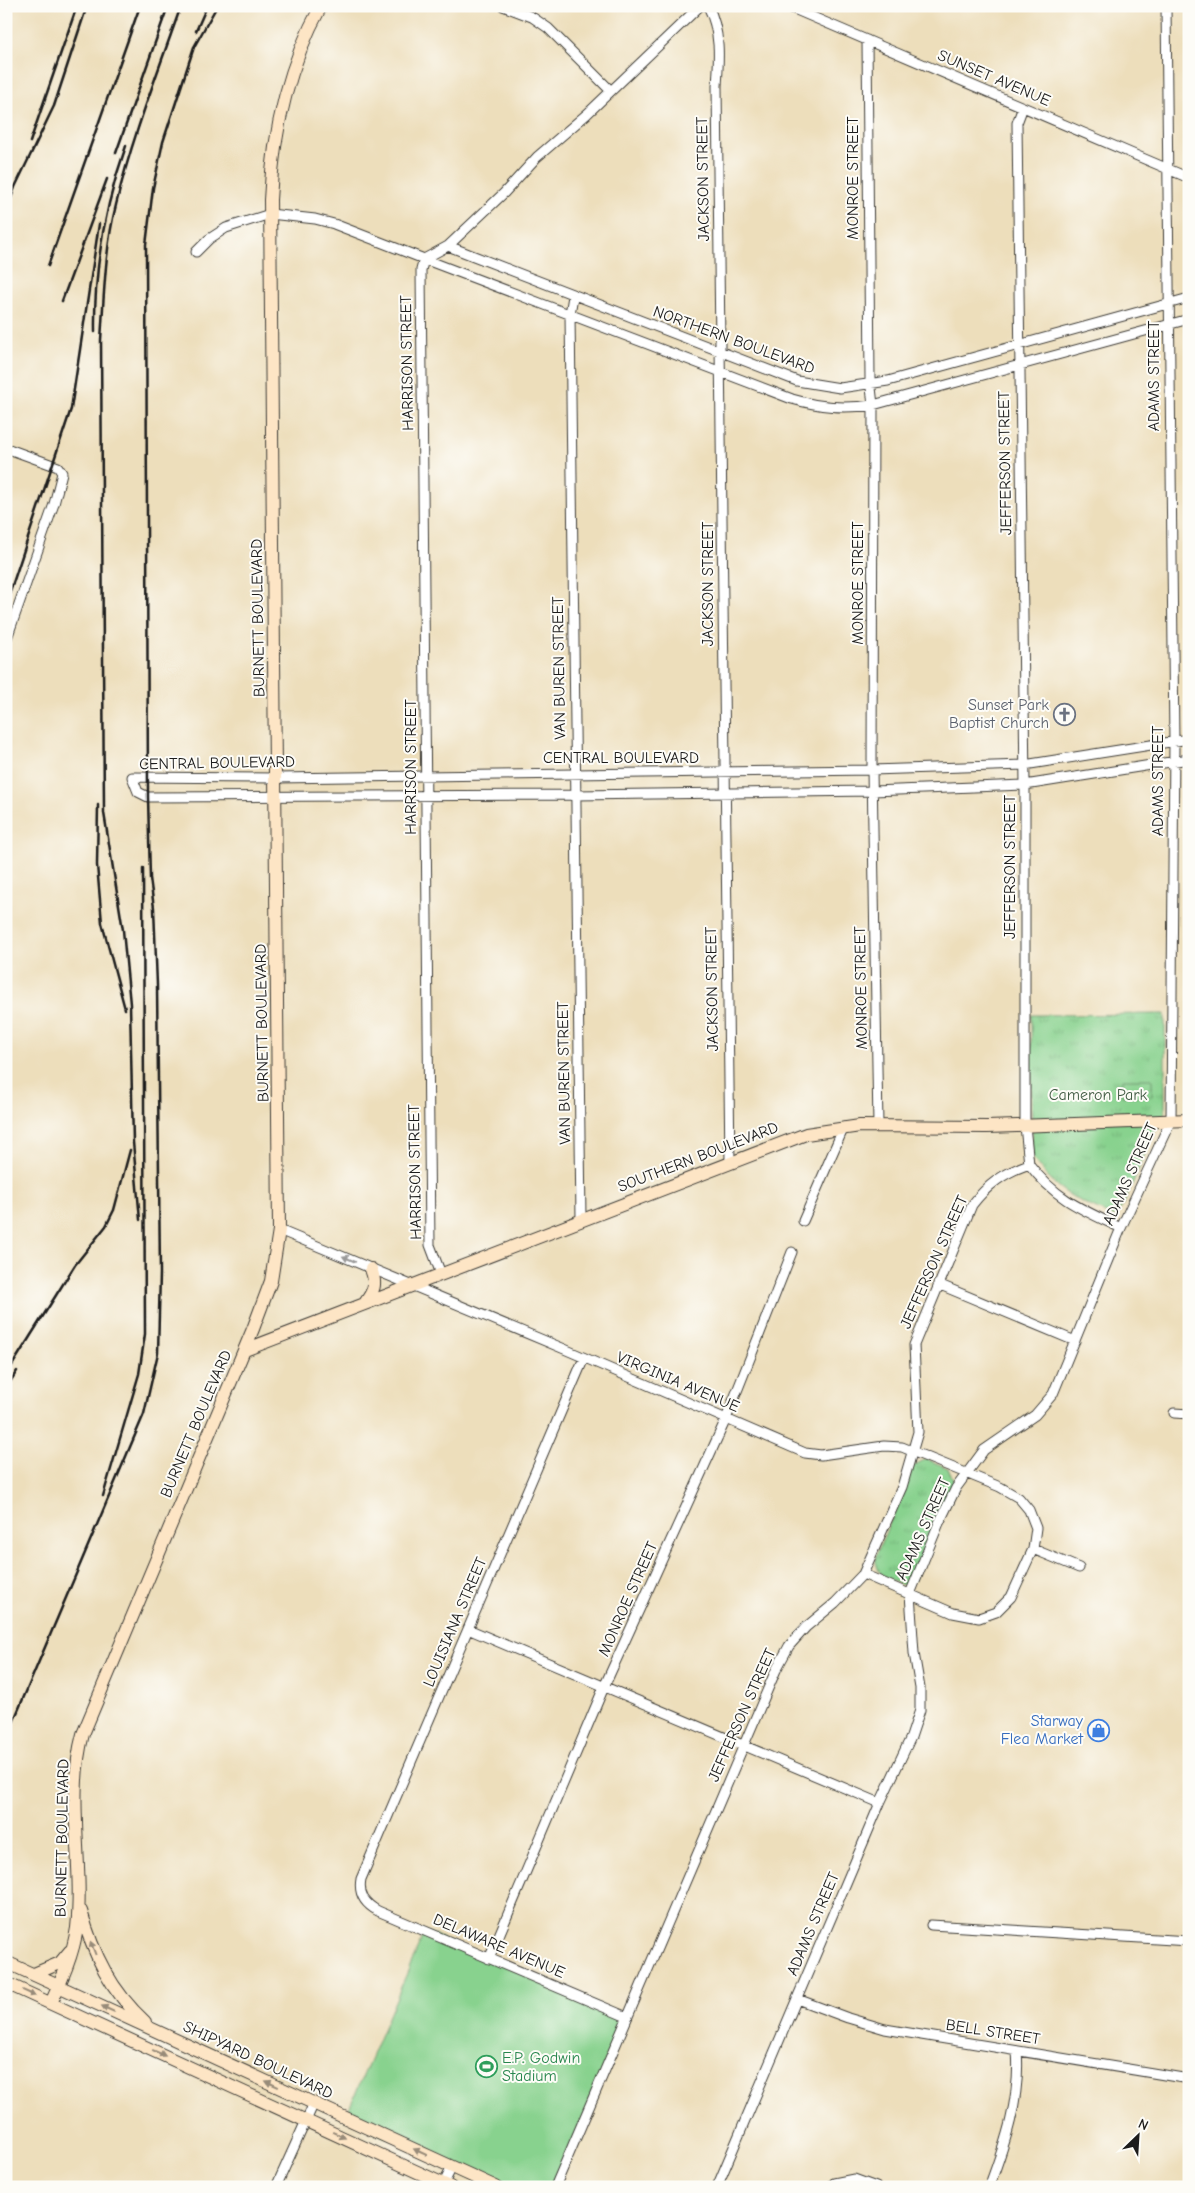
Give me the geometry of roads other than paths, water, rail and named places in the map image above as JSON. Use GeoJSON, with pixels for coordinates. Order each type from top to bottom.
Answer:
{"type":"FeatureCollection","features":[{"type":"Feature","properties":{"kind":"main road","name":"BURNETT BOULEVARD"},"geometry":{"type":"LineString","coordinates":[[51,2003],[59,1987],[73,1947],[77,1898],[76,1788],[83,1734],[245,1350],[271,1280],[280,1230],[270,214],[273,160],[280,120],[298,55],[320,6]]}},
{"type":"Feature","properties":{"kind":"main road","name":"SOUTHERN BOULEVARD"},"geometry":{"type":"LineString","coordinates":[[245,1350],[581,1219],[806,1134],[844,1127],[1025,1126],[1189,1120]]}},
{"type":"Feature","properties":{"kind":"main road"},"geometry":{"type":"LineString","coordinates":[[365,1303],[374,1292],[375,1285],[371,1269]]}},
{"type":"Feature","properties":{"kind":"main road"},"geometry":{"type":"LineString","coordinates":[[77,1898],[87,1931],[102,1968],[124,2000],[152,2029]]}},
{"type":"Feature","properties":{"kind":"main road"},"geometry":{"type":"LineString","coordinates":[[34,1974],[60,1963],[73,1947]]}},
{"type":"Feature","properties":{"kind":"main road","name":"SHIPYARD BOULEVARD"},"geometry":{"type":"LineString","coordinates":[[6,1962],[496,2187]]}},
{"type":"Feature","properties":{"kind":"main road"},"geometry":{"type":"LineString","coordinates":[[6,1982],[445,2186]]}},
{"type":"Feature","properties":{"kind":"street"},"geometry":{"type":"LineString","coordinates":[[503,6],[532,17],[548,28],[611,91]]}},
{"type":"Feature","properties":{"kind":"street"},"geometry":{"type":"LineString","coordinates":[[424,259],[448,246],[504,193],[537,157],[611,91],[700,6]]}},
{"type":"Feature","properties":{"kind":"street","name":"JACKSON STREET"},"geometry":{"type":"LineString","coordinates":[[708,6],[716,23],[719,49],[717,86],[722,372],[724,793],[730,1163]]}},
{"type":"Feature","properties":{"kind":"street","name":"SUNSET AVENUE"},"geometry":{"type":"LineString","coordinates":[[787,6],[1189,178]]}},
{"type":"Feature","properties":{"kind":"street","name":"ADAMS STREET"},"geometry":{"type":"LineString","coordinates":[[718,2187],[880,1803],[911,1737],[920,1710],[920,1688],[914,1653],[910,1594],[939,1523],[956,1488],[984,1450],[1035,1415],[1053,1394],[1121,1228],[1170,1120],[1174,742],[1166,6]]}},
{"type":"Feature","properties":{"kind":"street","name":"MONROE STREET"},"geometry":{"type":"LineString","coordinates":[[867,40],[870,385],[873,405],[872,770],[874,790],[878,1126]]}},
{"type":"Feature","properties":{"kind":"street","name":"JEFFERSON STREET"},"geometry":{"type":"LineString","coordinates":[[555,2187],[776,1670],[789,1646],[806,1626],[835,1603],[863,1574],[902,1488],[918,1432],[914,1345],[972,1205],[985,1188],[1005,1173],[1028,1164],[1025,1126],[1025,785],[1017,123],[1023,107]]}},
{"type":"Feature","properties":{"kind":"street"},"geometry":{"type":"LineString","coordinates":[[196,252],[209,239],[226,228],[270,214]]}},
{"type":"Feature","properties":{"kind":"street","name":"NORTHERN BOULEVARD"},"geometry":{"type":"LineString","coordinates":[[270,214],[314,219],[334,224],[792,399],[819,407],[840,409],[873,405],[1189,319]]}},
{"type":"Feature","properties":{"kind":"street","name":"NORTHERN BOULEVARD"},"geometry":{"type":"LineString","coordinates":[[448,246],[721,353],[812,385],[840,388],[870,385],[1189,298]]}},
{"type":"Feature","properties":{"kind":"street","name":"HARRISON STREET"},"geometry":{"type":"LineString","coordinates":[[424,259],[421,270],[430,1245],[441,1274]]}},
{"type":"Feature","properties":{"kind":"street","name":"VAN BUREN STREET"},"geometry":{"type":"LineString","coordinates":[[573,296],[570,314],[581,1219]]}},
{"type":"Feature","properties":{"kind":"street"},"geometry":{"type":"LineString","coordinates":[[6,448],[58,467],[62,473],[54,504],[6,641]]}},
{"type":"Feature","properties":{"kind":"street","name":"CENTRAL BOULEVARD"},"geometry":{"type":"LineString","coordinates":[[1189,739],[1024,765],[872,770],[576,774],[426,774],[276,778],[132,777],[138,792],[148,798],[724,793],[1025,785],[1189,759]]}},
{"type":"Feature","properties":{"kind":"street"},"geometry":{"type":"LineString","coordinates":[[804,1221],[844,1127]]}},
{"type":"Feature","properties":{"kind":"street"},"geometry":{"type":"LineString","coordinates":[[1028,1164],[1043,1183],[1060,1197],[1121,1228]]}},
{"type":"Feature","properties":{"kind":"street","name":"VIRGINIA AVENUE"},"geometry":{"type":"LineString","coordinates":[[280,1230],[805,1453],[821,1456],[884,1446],[902,1448],[913,1452],[1013,1494],[1029,1510],[1036,1528],[1033,1549],[1011,1597],[996,1612],[979,1618],[962,1615],[863,1574]]}},
{"type":"Feature","properties":{"kind":"street","name":"MONROE STREET"},"geometry":{"type":"LineString","coordinates":[[489,1959],[604,1687],[726,1419],[792,1252]]}},
{"type":"Feature","properties":{"kind":"street"},"geometry":{"type":"LineString","coordinates":[[938,1284],[1075,1341]]}},
{"type":"Feature","properties":{"kind":"street","name":"LOUISIANA STREET"},"geometry":{"type":"LineString","coordinates":[[363,1899],[360,1889],[361,1879],[584,1358]]}},
{"type":"Feature","properties":{"kind":"street"},"geometry":{"type":"LineString","coordinates":[[1174,1413],[1189,1414]]}},
{"type":"Feature","properties":{"kind":"street"},"geometry":{"type":"LineString","coordinates":[[1033,1549],[1079,1568]]}},
{"type":"Feature","properties":{"kind":"street"},"geometry":{"type":"LineString","coordinates":[[468,1629],[880,1803]]}},
{"type":"Feature","properties":{"kind":"street","name":"DELAWARE AVENUE"},"geometry":{"type":"LineString","coordinates":[[363,1899],[368,1905],[378,1911],[627,2016]]}},
{"type":"Feature","properties":{"kind":"street"},"geometry":{"type":"LineString","coordinates":[[930,1925],[1189,1941]]}},
{"type":"Feature","properties":{"kind":"street","name":"BELL STREET"},"geometry":{"type":"LineString","coordinates":[[797,1999],[848,2018],[885,2029],[1189,2079]]}},
{"type":"Feature","properties":{"kind":"street"},"geometry":{"type":"LineString","coordinates":[[989,2187],[1014,2106],[1017,2082],[1017,2051]]}},
{"type":"Feature","properties":{"kind":"street"},"geometry":{"type":"LineString","coordinates":[[276,2187],[314,2103]]}},
{"type":"Feature","properties":{"kind":"street"},"geometry":{"type":"LineString","coordinates":[[445,2186],[452,2167]]}},
{"type":"Feature","properties":{"kind":"street"},"geometry":{"type":"LineString","coordinates":[[834,2183],[854,2180],[876,2187]]}},
{"type":"Feature","properties":{"kind":"railway"},"geometry":{"type":"LineString","coordinates":[[30,142],[77,6]]}},
{"type":"Feature","properties":{"kind":"railway"},"geometry":{"type":"LineString","coordinates":[[6,212],[15,187],[54,106],[87,6]]}},
{"type":"Feature","properties":{"kind":"railway"},"geometry":{"type":"LineString","coordinates":[[48,266],[140,6]]}},
{"type":"Feature","properties":{"kind":"railway"},"geometry":{"type":"LineString","coordinates":[[116,153],[168,6]]}},
{"type":"Feature","properties":{"kind":"railway"},"geometry":{"type":"LineString","coordinates":[[140,1220],[133,1142],[130,1004],[123,930],[104,813],[101,340],[107,255],[112,221],[122,180],[138,130],[181,6]]}},
{"type":"Feature","properties":{"kind":"railway"},"geometry":{"type":"LineString","coordinates":[[196,31],[207,6]]}},
{"type":"Feature","properties":{"kind":"railway"},"geometry":{"type":"LineString","coordinates":[[6,1739],[144,1414],[158,1353],[160,1273],[157,985],[154,908],[150,878],[148,797],[146,245],[153,188],[163,142],[194,47],[217,6]]}},
{"type":"Feature","properties":{"kind":"railway"},"geometry":{"type":"LineString","coordinates":[[95,332],[96,285],[102,237],[112,191],[126,146]]}},
{"type":"Feature","properties":{"kind":"railway"},"geometry":{"type":"LineString","coordinates":[[62,301],[107,179]]}},
{"type":"Feature","properties":{"kind":"railway"},"geometry":{"type":"LineString","coordinates":[[6,604],[71,409],[99,224]]}},
{"type":"Feature","properties":{"kind":"railway"},"geometry":{"type":"LineString","coordinates":[[98,805],[97,865],[102,923],[125,1009]]}},
{"type":"Feature","properties":{"kind":"railway"},"geometry":{"type":"LineString","coordinates":[[103,1496],[139,1374],[145,1334],[143,868]]}},
{"type":"Feature","properties":{"kind":"railway"},"geometry":{"type":"LineString","coordinates":[[6,1375],[75,1265],[106,1226],[114,1210],[130,1150]]}},
{"type":"Feature","properties":{"kind":"railway"},"geometry":{"type":"LineString","coordinates":[[6,1388],[17,1371]]}},
{"type":"Feature","properties":{"kind":"place","name":"Sunset Park Baptist Church"},"geometry":{"type":"Point","coordinates":[1065,714]}},
{"type":"Feature","properties":{"kind":"place","name":"Starway Flea Market"},"geometry":{"type":"Point","coordinates":[1099,1730]}},
{"type":"Feature","properties":{"kind":"place","name":"E.P. Godwin Stadium"},"geometry":{"type":"Point","coordinates":[486,2067]}},
{"type":"Feature","properties":{"kind":"park label","name":"Cameron Park"},"geometry":{"type":"Point","coordinates":[1098,1095]}}]}
